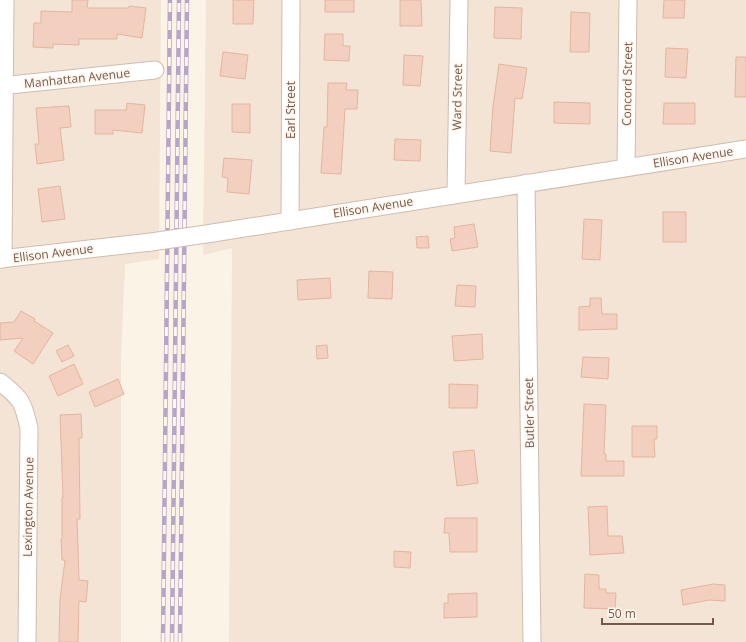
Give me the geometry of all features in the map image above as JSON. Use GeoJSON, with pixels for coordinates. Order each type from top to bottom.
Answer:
{"type":"FeatureCollection","features":[{"type":"Feature","properties":{"kind":"street"},"geometry":{"type":"LineString","coordinates":[[1,259],[2,86],[5,0]]}},
{"type":"Feature","properties":{"kind":"street","name":"Earl Street"},"geometry":{"type":"LineString","coordinates":[[290,221],[291,0]]}},
{"type":"Feature","properties":{"kind":"street","name":"Ward Street"},"geometry":{"type":"LineString","coordinates":[[456,194],[458,0]]}},
{"type":"Feature","properties":{"kind":"street","name":"Concord Street"},"geometry":{"type":"LineString","coordinates":[[626,167],[628,0]]}},
{"type":"Feature","properties":{"kind":"street","name":"Manhattan Avenue"},"geometry":{"type":"LineString","coordinates":[[2,86],[155,70]]}},
{"type":"Feature","properties":{"kind":"street","name":"Ellison Avenue"},"geometry":{"type":"LineString","coordinates":[[1,259],[151,242],[213,233],[746,149]]}},
{"type":"Feature","properties":{"kind":"street","name":"Butler Street"},"geometry":{"type":"LineString","coordinates":[[526,183],[532,642]]}},
{"type":"Feature","properties":{"kind":"street","name":"Lexington Avenue"},"geometry":{"type":"LineString","coordinates":[[0,382],[19,398],[24,406],[29,428],[27,642]]}},
{"type":"Feature","properties":{"kind":"shaded area"},"geometry":{"type":"Polygon","coordinates":[[[0,0],[161,0],[159,259],[125,264],[121,358],[121,642],[0,642],[0,0]]]}},
{"type":"Feature","properties":{"kind":"shaded area"},"geometry":{"type":"Polygon","coordinates":[[[206,0],[746,0],[746,642],[229,642],[232,248],[203,255],[206,0]]]}},
{"type":"Feature","properties":{"kind":"building"},"geometry":{"type":"Polygon","coordinates":[[[72,0],[88,0],[87,8],[129,8],[129,6],[146,8],[142,38],[117,34],[117,39],[79,39],[79,45],[53,44],[53,48],[33,47],[34,23],[41,23],[41,11],[72,12],[72,0]]]}},
{"type":"Feature","properties":{"kind":"building"},"geometry":{"type":"Polygon","coordinates":[[[233,0],[254,0],[253,24],[233,24],[233,0]]]}},
{"type":"Feature","properties":{"kind":"building"},"geometry":{"type":"Polygon","coordinates":[[[325,0],[354,0],[354,12],[325,12],[325,0]]]}},
{"type":"Feature","properties":{"kind":"building"},"geometry":{"type":"Polygon","coordinates":[[[400,0],[421,0],[422,26],[400,26],[400,0]]]}},
{"type":"Feature","properties":{"kind":"building"},"geometry":{"type":"Polygon","coordinates":[[[664,0],[685,0],[684,18],[663,18],[664,0]]]}},
{"type":"Feature","properties":{"kind":"building"},"geometry":{"type":"Polygon","coordinates":[[[495,7],[522,8],[521,39],[494,38],[495,7]]]}},
{"type":"Feature","properties":{"kind":"building"},"geometry":{"type":"Polygon","coordinates":[[[571,12],[590,13],[589,52],[570,52],[571,12]]]}},
{"type":"Feature","properties":{"kind":"building"},"geometry":{"type":"Polygon","coordinates":[[[325,34],[343,34],[343,46],[350,46],[349,61],[324,60],[325,34]]]}},
{"type":"Feature","properties":{"kind":"building"},"geometry":{"type":"Polygon","coordinates":[[[666,48],[688,49],[686,78],[665,77],[666,48]]]}},
{"type":"Feature","properties":{"kind":"building"},"geometry":{"type":"Polygon","coordinates":[[[223,52],[248,55],[245,79],[220,76],[223,52]]]}},
{"type":"Feature","properties":{"kind":"building"},"geometry":{"type":"Polygon","coordinates":[[[404,55],[423,56],[420,86],[403,85],[404,55]]]}},
{"type":"Feature","properties":{"kind":"building"},"geometry":{"type":"Polygon","coordinates":[[[736,57],[746,57],[746,97],[735,97],[736,57]]]}},
{"type":"Feature","properties":{"kind":"building"},"geometry":{"type":"Polygon","coordinates":[[[499,64],[527,68],[522,99],[515,98],[511,153],[490,151],[493,106],[499,64]]]}},
{"type":"Feature","properties":{"kind":"building"},"geometry":{"type":"Polygon","coordinates":[[[328,83],[347,83],[346,90],[358,90],[357,109],[345,109],[341,174],[321,173],[324,127],[327,127],[328,83]]]}},
{"type":"Feature","properties":{"kind":"building"},"geometry":{"type":"Polygon","coordinates":[[[554,102],[590,103],[590,124],[554,123],[554,102]]]}},
{"type":"Feature","properties":{"kind":"building"},"geometry":{"type":"Polygon","coordinates":[[[127,103],[145,105],[142,133],[113,130],[113,134],[95,134],[95,110],[126,110],[127,103]]]}},
{"type":"Feature","properties":{"kind":"building"},"geometry":{"type":"Polygon","coordinates":[[[664,103],[695,103],[695,124],[663,124],[664,103]]]}},
{"type":"Feature","properties":{"kind":"building"},"geometry":{"type":"Polygon","coordinates":[[[232,104],[250,104],[250,133],[232,132],[232,104]]]}},
{"type":"Feature","properties":{"kind":"building"},"geometry":{"type":"Polygon","coordinates":[[[69,106],[71,127],[60,128],[64,160],[37,164],[35,144],[39,144],[36,108],[69,106]]]}},
{"type":"Feature","properties":{"kind":"building"},"geometry":{"type":"Polygon","coordinates":[[[395,139],[421,140],[420,161],[394,160],[395,139]]]}},
{"type":"Feature","properties":{"kind":"building"},"geometry":{"type":"Polygon","coordinates":[[[224,158],[252,160],[249,194],[227,192],[228,178],[222,177],[224,158]]]}},
{"type":"Feature","properties":{"kind":"building"},"geometry":{"type":"Polygon","coordinates":[[[60,186],[65,219],[42,222],[38,189],[60,186]]]}},
{"type":"Feature","properties":{"kind":"building"},"geometry":{"type":"Polygon","coordinates":[[[663,212],[686,212],[686,242],[663,242],[663,212]]]}},
{"type":"Feature","properties":{"kind":"building"},"geometry":{"type":"Polygon","coordinates":[[[584,219],[602,220],[600,260],[582,259],[584,219]]]}},
{"type":"Feature","properties":{"kind":"building"},"geometry":{"type":"Polygon","coordinates":[[[474,224],[478,247],[452,251],[450,239],[455,238],[454,227],[474,224]]]}},
{"type":"Feature","properties":{"kind":"building"},"geometry":{"type":"Polygon","coordinates":[[[428,236],[429,248],[417,248],[416,237],[428,236]]]}},
{"type":"Feature","properties":{"kind":"building"},"geometry":{"type":"Polygon","coordinates":[[[369,271],[393,272],[392,299],[368,298],[369,271]]]}},
{"type":"Feature","properties":{"kind":"building"},"geometry":{"type":"Polygon","coordinates":[[[330,278],[331,298],[298,300],[297,280],[330,278]]]}},
{"type":"Feature","properties":{"kind":"building"},"geometry":{"type":"Polygon","coordinates":[[[457,285],[476,286],[475,307],[455,306],[457,285]]]}},
{"type":"Feature","properties":{"kind":"building"},"geometry":{"type":"Polygon","coordinates":[[[590,298],[601,298],[602,314],[617,314],[617,329],[579,330],[579,307],[590,306],[590,298]]]}},
{"type":"Feature","properties":{"kind":"building"},"geometry":{"type":"Polygon","coordinates":[[[21,311],[35,319],[34,321],[53,333],[33,364],[14,351],[23,338],[0,340],[0,323],[14,322],[21,311]]]}},
{"type":"Feature","properties":{"kind":"building"},"geometry":{"type":"Polygon","coordinates":[[[482,334],[483,359],[454,361],[452,336],[482,334]]]}},
{"type":"Feature","properties":{"kind":"building"},"geometry":{"type":"Polygon","coordinates":[[[68,345],[74,356],[62,362],[56,351],[68,345]]]}},
{"type":"Feature","properties":{"kind":"building"},"geometry":{"type":"Polygon","coordinates":[[[327,345],[328,358],[317,359],[316,346],[327,345]]]}},
{"type":"Feature","properties":{"kind":"building"},"geometry":{"type":"Polygon","coordinates":[[[583,357],[609,358],[608,379],[581,377],[583,357]]]}},
{"type":"Feature","properties":{"kind":"building"},"geometry":{"type":"Polygon","coordinates":[[[74,364],[83,384],[58,396],[49,376],[74,364]]]}},
{"type":"Feature","properties":{"kind":"building"},"geometry":{"type":"Polygon","coordinates":[[[118,379],[124,394],[95,407],[89,392],[118,379]]]}},
{"type":"Feature","properties":{"kind":"building"},"geometry":{"type":"Polygon","coordinates":[[[449,384],[478,385],[477,408],[449,408],[449,384]]]}},
{"type":"Feature","properties":{"kind":"building"},"geometry":{"type":"Polygon","coordinates":[[[584,404],[606,405],[604,454],[606,454],[606,461],[624,461],[624,476],[581,476],[584,404]]]}},
{"type":"Feature","properties":{"kind":"building"},"geometry":{"type":"Polygon","coordinates":[[[81,414],[82,438],[79,438],[80,519],[77,519],[79,580],[88,581],[86,602],[79,601],[78,642],[59,642],[60,599],[65,560],[62,560],[61,539],[63,497],[60,415],[81,414]]]}},
{"type":"Feature","properties":{"kind":"building"},"geometry":{"type":"Polygon","coordinates":[[[632,426],[657,426],[657,439],[654,439],[655,457],[632,457],[632,426]]]}},
{"type":"Feature","properties":{"kind":"building"},"geometry":{"type":"Polygon","coordinates":[[[474,450],[478,483],[457,486],[453,452],[474,450]]]}},
{"type":"Feature","properties":{"kind":"building"},"geometry":{"type":"Polygon","coordinates":[[[607,506],[608,536],[622,536],[624,553],[590,555],[588,507],[607,506]]]}},
{"type":"Feature","properties":{"kind":"building"},"geometry":{"type":"Polygon","coordinates":[[[445,518],[477,518],[477,552],[450,552],[449,533],[444,533],[445,518]]]}},
{"type":"Feature","properties":{"kind":"building"},"geometry":{"type":"Polygon","coordinates":[[[394,551],[411,552],[410,568],[394,567],[394,551]]]}},
{"type":"Feature","properties":{"kind":"building"},"geometry":{"type":"Polygon","coordinates":[[[585,574],[599,575],[599,589],[606,589],[606,593],[616,593],[615,609],[584,608],[585,574]]]}},
{"type":"Feature","properties":{"kind":"building"},"geometry":{"type":"Polygon","coordinates":[[[713,584],[725,585],[725,601],[709,600],[683,605],[681,590],[713,584]]]}},
{"type":"Feature","properties":{"kind":"building"},"geometry":{"type":"Polygon","coordinates":[[[477,593],[477,617],[444,618],[444,603],[448,603],[448,594],[477,593]]]}},
{"type":"Feature","properties":{"kind":"railway"},"geometry":{"type":"LineString","coordinates":[[163,642],[170,0]]}},
{"type":"Feature","properties":{"kind":"railway"},"geometry":{"type":"LineString","coordinates":[[172,642],[179,0]]}},
{"type":"Feature","properties":{"kind":"railway"},"geometry":{"type":"LineString","coordinates":[[180,642],[187,0]]}}]}
